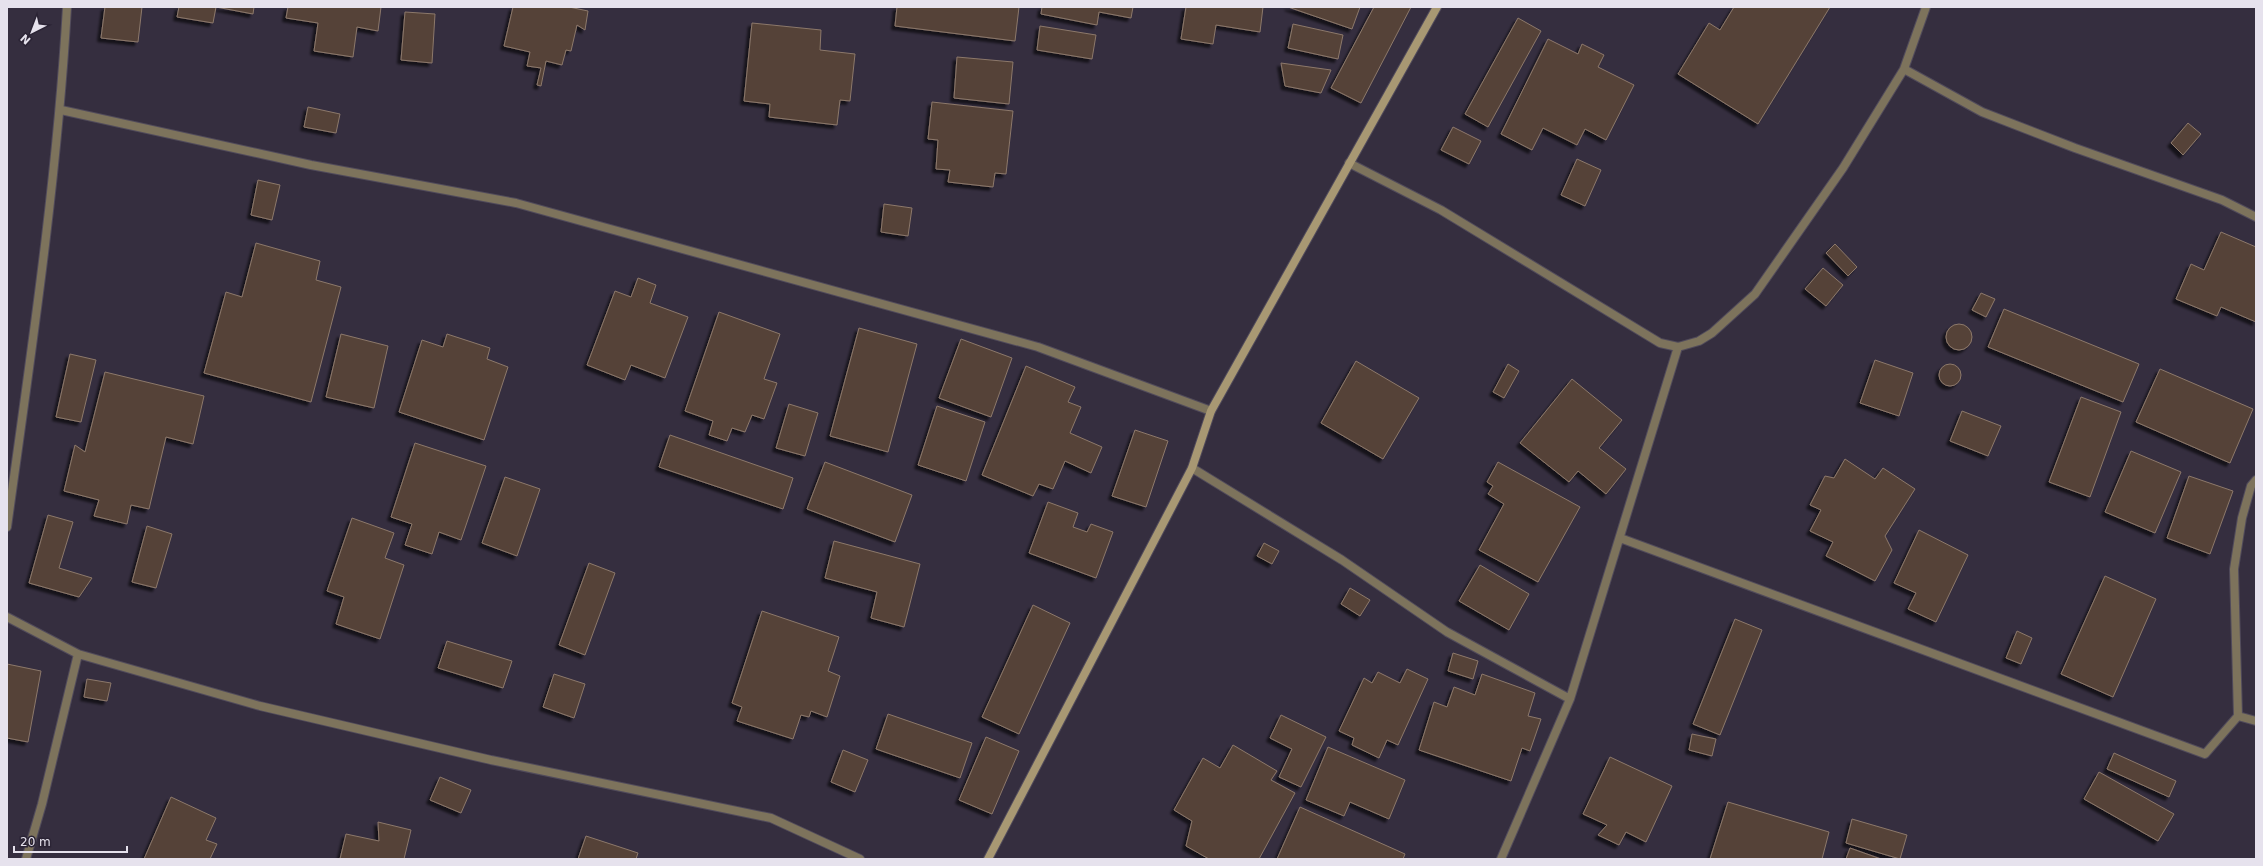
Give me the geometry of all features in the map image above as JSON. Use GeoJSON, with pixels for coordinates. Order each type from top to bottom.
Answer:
{"type":"FeatureCollection","features":[{"type":"Feature","properties":{"kind":"street"},"geometry":{"type":"LineString","coordinates":[[7,526],[27,385],[61,110],[67,7]]}},
{"type":"Feature","properties":{"kind":"street"},"geometry":{"type":"LineString","coordinates":[[988,859],[1192,468],[1211,411],[1437,7]]}},
{"type":"Feature","properties":{"kind":"street"},"geometry":{"type":"LineString","coordinates":[[1349,163],[1441,210],[1660,342],[1678,347],[1699,341],[1712,333],[1755,294],[1843,168],[1904,69],[1926,7]]}},
{"type":"Feature","properties":{"kind":"street"},"geometry":{"type":"LineString","coordinates":[[1904,69],[1982,112],[2082,151],[2222,200],[2256,217]]}},
{"type":"Feature","properties":{"kind":"street"},"geometry":{"type":"LineString","coordinates":[[61,110],[311,165],[516,203],[1038,347],[1211,411]]}},
{"type":"Feature","properties":{"kind":"street"},"geometry":{"type":"LineString","coordinates":[[1501,859],[1570,699],[1678,347]]}},
{"type":"Feature","properties":{"kind":"street"},"geometry":{"type":"LineString","coordinates":[[1192,468],[1342,560],[1447,632],[1570,699]]}},
{"type":"Feature","properties":{"kind":"street"},"geometry":{"type":"LineString","coordinates":[[1620,538],[2204,754],[2238,716],[2234,569],[2242,518],[2251,486],[2256,480]]}},
{"type":"Feature","properties":{"kind":"street"},"geometry":{"type":"LineString","coordinates":[[7,617],[78,654],[260,706],[491,760],[771,818],[860,859]]}},
{"type":"Feature","properties":{"kind":"street"},"geometry":{"type":"LineString","coordinates":[[26,859],[42,804],[78,654]]}},
{"type":"Feature","properties":{"kind":"street"},"geometry":{"type":"LineString","coordinates":[[2238,716],[2256,721]]}},
{"type":"Feature","properties":{"kind":"building"},"geometry":{"type":"Polygon","coordinates":[[[105,7],[142,7],[138,42],[101,38],[105,7]]]}},
{"type":"Feature","properties":{"kind":"building"},"geometry":{"type":"Polygon","coordinates":[[[179,7],[216,7],[213,23],[177,17],[179,7]]]}},
{"type":"Feature","properties":{"kind":"building"},"geometry":{"type":"Polygon","coordinates":[[[216,7],[254,7],[253,14],[216,7]]]}},
{"type":"Feature","properties":{"kind":"building"},"geometry":{"type":"Polygon","coordinates":[[[288,7],[381,7],[378,31],[357,27],[353,57],[314,51],[318,23],[286,18],[288,7]]]}},
{"type":"Feature","properties":{"kind":"building"},"geometry":{"type":"Polygon","coordinates":[[[513,7],[569,7],[588,11],[585,30],[577,25],[571,51],[566,50],[562,65],[546,61],[541,86],[537,85],[541,68],[527,66],[530,52],[504,46],[513,7]]]}},
{"type":"Feature","properties":{"kind":"building"},"geometry":{"type":"Polygon","coordinates":[[[897,7],[1019,7],[1015,41],[895,26],[897,7]]]}},
{"type":"Feature","properties":{"kind":"building"},"geometry":{"type":"Polygon","coordinates":[[[1042,7],[1133,7],[1131,18],[1099,12],[1097,25],[1041,14],[1042,7]]]}},
{"type":"Feature","properties":{"kind":"building"},"geometry":{"type":"Polygon","coordinates":[[[1186,7],[1263,7],[1260,32],[1216,25],[1213,44],[1181,39],[1186,7]]]}},
{"type":"Feature","properties":{"kind":"building"},"geometry":{"type":"Polygon","coordinates":[[[1288,7],[1360,7],[1352,29],[1288,7]]]}},
{"type":"Feature","properties":{"kind":"building"},"geometry":{"type":"Polygon","coordinates":[[[1374,7],[1411,7],[1361,103],[1331,88],[1374,7]]]}},
{"type":"Feature","properties":{"kind":"building"},"geometry":{"type":"Polygon","coordinates":[[[1734,7],[1830,7],[1758,124],[1678,74],[1709,23],[1720,30],[1734,7]]]}},
{"type":"Feature","properties":{"kind":"building"},"geometry":{"type":"Polygon","coordinates":[[[405,12],[435,14],[432,63],[401,60],[405,12]]]}},
{"type":"Feature","properties":{"kind":"building"},"geometry":{"type":"Polygon","coordinates":[[[1518,18],[1541,31],[1488,127],[1465,114],[1518,18]]]}},
{"type":"Feature","properties":{"kind":"building"},"geometry":{"type":"Polygon","coordinates":[[[752,23],[821,30],[820,50],[855,54],[850,101],[840,100],[837,125],[769,117],[770,104],[744,101],[752,23]]]}},
{"type":"Feature","properties":{"kind":"building"},"geometry":{"type":"Polygon","coordinates":[[[1293,24],[1343,35],[1338,59],[1288,48],[1293,24]]]}},
{"type":"Feature","properties":{"kind":"building"},"geometry":{"type":"Polygon","coordinates":[[[1040,26],[1096,35],[1092,59],[1037,50],[1040,26]]]}},
{"type":"Feature","properties":{"kind":"building"},"geometry":{"type":"Polygon","coordinates":[[[1548,39],[1578,54],[1582,44],[1604,55],[1598,67],[1634,85],[1606,140],[1585,129],[1577,145],[1543,128],[1532,150],[1501,134],[1548,39]]]}},
{"type":"Feature","properties":{"kind":"building"},"geometry":{"type":"Polygon","coordinates":[[[957,57],[1013,62],[1009,104],[954,98],[957,57]]]}},
{"type":"Feature","properties":{"kind":"building"},"geometry":{"type":"Polygon","coordinates":[[[1281,63],[1331,70],[1321,93],[1285,86],[1281,63]]]}},
{"type":"Feature","properties":{"kind":"building"},"geometry":{"type":"Polygon","coordinates":[[[932,102],[1013,111],[1006,174],[995,173],[993,187],[948,182],[950,170],[936,169],[938,140],[928,139],[932,102]]]}},
{"type":"Feature","properties":{"kind":"building"},"geometry":{"type":"Polygon","coordinates":[[[308,107],[340,114],[336,133],[304,127],[308,107]]]}},
{"type":"Feature","properties":{"kind":"building"},"geometry":{"type":"Polygon","coordinates":[[[2188,123],[2201,134],[2183,155],[2171,143],[2188,123]]]}},
{"type":"Feature","properties":{"kind":"building"},"geometry":{"type":"Polygon","coordinates":[[[1453,127],[1481,141],[1469,164],[1441,150],[1453,127]]]}},
{"type":"Feature","properties":{"kind":"building"},"geometry":{"type":"Polygon","coordinates":[[[1577,159],[1601,170],[1585,206],[1561,195],[1577,159]]]}},
{"type":"Feature","properties":{"kind":"building"},"geometry":{"type":"Polygon","coordinates":[[[258,180],[280,185],[272,220],[251,215],[258,180]]]}},
{"type":"Feature","properties":{"kind":"building"},"geometry":{"type":"Polygon","coordinates":[[[884,204],[912,208],[908,236],[881,232],[884,204]]]}},
{"type":"Feature","properties":{"kind":"building"},"geometry":{"type":"Polygon","coordinates":[[[2221,232],[2256,247],[2256,322],[2221,307],[2217,316],[2176,299],[2191,264],[2204,270],[2221,232]]]}},
{"type":"Feature","properties":{"kind":"building"},"geometry":{"type":"Polygon","coordinates":[[[256,243],[320,261],[316,280],[341,287],[311,402],[204,373],[226,292],[242,297],[256,243]]]}},
{"type":"Feature","properties":{"kind":"building"},"geometry":{"type":"Polygon","coordinates":[[[1835,244],[1857,267],[1848,276],[1826,253],[1835,244]]]}},
{"type":"Feature","properties":{"kind":"building"},"geometry":{"type":"Polygon","coordinates":[[[1823,268],[1843,285],[1826,306],[1805,289],[1823,268]]]}},
{"type":"Feature","properties":{"kind":"building"},"geometry":{"type":"Polygon","coordinates":[[[638,278],[656,285],[650,303],[688,317],[665,378],[631,365],[625,380],[587,365],[615,291],[631,297],[638,278]]]}},
{"type":"Feature","properties":{"kind":"building"},"geometry":{"type":"Polygon","coordinates":[[[1981,293],[1995,299],[1986,317],[1972,310],[1981,293]]]}},
{"type":"Feature","properties":{"kind":"building"},"geometry":{"type":"Polygon","coordinates":[[[2004,309],[2139,364],[2123,402],[1988,347],[2004,309]]]}},
{"type":"Feature","properties":{"kind":"building"},"geometry":{"type":"Polygon","coordinates":[[[719,312],[780,334],[764,379],[777,383],[764,419],[752,415],[745,432],[732,428],[727,441],[709,435],[713,421],[685,411],[719,312]]]}},
{"type":"Feature","properties":{"kind":"building"},"geometry":{"type":"Polygon","coordinates":[[[1959,324],[1968,328],[1972,337],[1968,346],[1959,350],[1950,346],[1946,337],[1950,328],[1959,324]]]}},
{"type":"Feature","properties":{"kind":"building"},"geometry":{"type":"Polygon","coordinates":[[[859,328],[917,344],[888,452],[830,436],[859,328]]]}},
{"type":"Feature","properties":{"kind":"building"},"geometry":{"type":"Polygon","coordinates":[[[341,334],[388,346],[374,408],[326,397],[341,334]]]}},
{"type":"Feature","properties":{"kind":"building"},"geometry":{"type":"Polygon","coordinates":[[[447,334],[490,348],[487,359],[508,367],[484,440],[399,412],[422,340],[443,347],[447,334]]]}},
{"type":"Feature","properties":{"kind":"building"},"geometry":{"type":"Polygon","coordinates":[[[961,339],[1012,358],[991,417],[939,398],[961,339]]]}},
{"type":"Feature","properties":{"kind":"building"},"geometry":{"type":"Polygon","coordinates":[[[70,354],[96,360],[81,422],[56,417],[70,354]]]}},
{"type":"Feature","properties":{"kind":"building"},"geometry":{"type":"Polygon","coordinates":[[[1875,360],[1913,373],[1899,416],[1860,403],[1875,360]]]}},
{"type":"Feature","properties":{"kind":"building"},"geometry":{"type":"Polygon","coordinates":[[[1356,361],[1419,398],[1383,459],[1321,423],[1356,361]]]}},
{"type":"Feature","properties":{"kind":"building"},"geometry":{"type":"Polygon","coordinates":[[[1508,364],[1519,371],[1504,398],[1493,392],[1508,364]]]}},
{"type":"Feature","properties":{"kind":"building"},"geometry":{"type":"Polygon","coordinates":[[[1950,364],[1958,367],[1961,375],[1958,383],[1950,386],[1942,383],[1939,375],[1942,367],[1950,364]]]}},
{"type":"Feature","properties":{"kind":"building"},"geometry":{"type":"Polygon","coordinates":[[[1026,366],[1075,387],[1068,402],[1081,407],[1070,433],[1102,447],[1091,473],[1065,461],[1053,489],[1039,484],[1033,496],[982,475],[1026,366]]]}},
{"type":"Feature","properties":{"kind":"building"},"geometry":{"type":"Polygon","coordinates":[[[2160,369],[2253,409],[2230,463],[2136,422],[2160,369]]]}},
{"type":"Feature","properties":{"kind":"building"},"geometry":{"type":"Polygon","coordinates":[[[105,372],[204,396],[193,444],[166,437],[149,509],[131,505],[127,524],[94,516],[99,500],[64,491],[75,445],[85,452],[105,372]]]}},
{"type":"Feature","properties":{"kind":"building"},"geometry":{"type":"Polygon","coordinates":[[[1572,379],[1622,420],[1599,448],[1626,469],[1606,494],[1578,471],[1569,482],[1520,443],[1572,379]]]}},
{"type":"Feature","properties":{"kind":"building"},"geometry":{"type":"Polygon","coordinates":[[[2081,397],[2121,412],[2090,497],[2049,482],[2081,397]]]}},
{"type":"Feature","properties":{"kind":"building"},"geometry":{"type":"Polygon","coordinates":[[[789,404],[818,413],[805,456],[776,448],[789,404]]]}},
{"type":"Feature","properties":{"kind":"building"},"geometry":{"type":"Polygon","coordinates":[[[937,406],[985,422],[966,481],[918,465],[937,406]]]}},
{"type":"Feature","properties":{"kind":"building"},"geometry":{"type":"Polygon","coordinates":[[[1962,411],[2001,426],[1988,456],[1950,441],[1962,411]]]}},
{"type":"Feature","properties":{"kind":"building"},"geometry":{"type":"Polygon","coordinates":[[[1135,430],[1168,441],[1146,507],[1112,496],[1135,430]]]}},
{"type":"Feature","properties":{"kind":"building"},"geometry":{"type":"Polygon","coordinates":[[[670,435],[793,478],[783,509],[659,467],[670,435]]]}},
{"type":"Feature","properties":{"kind":"building"},"geometry":{"type":"Polygon","coordinates":[[[415,443],[486,466],[461,540],[439,532],[432,554],[405,545],[412,524],[391,517],[415,443]]]}},
{"type":"Feature","properties":{"kind":"building"},"geometry":{"type":"Polygon","coordinates":[[[2131,451],[2181,472],[2155,533],[2105,512],[2131,451]]]}},
{"type":"Feature","properties":{"kind":"building"},"geometry":{"type":"Polygon","coordinates":[[[1845,459],[1875,479],[1883,468],[1915,489],[1885,536],[1892,550],[1875,581],[1826,556],[1833,542],[1810,531],[1821,510],[1810,505],[1825,476],[1834,478],[1845,459]]]}},
{"type":"Feature","properties":{"kind":"building"},"geometry":{"type":"Polygon","coordinates":[[[825,462],[912,495],[895,542],[807,509],[825,462]]]}},
{"type":"Feature","properties":{"kind":"building"},"geometry":{"type":"Polygon","coordinates":[[[1498,462],[1580,507],[1538,582],[1479,550],[1504,504],[1488,494],[1493,486],[1487,482],[1498,462]]]}},
{"type":"Feature","properties":{"kind":"building"},"geometry":{"type":"Polygon","coordinates":[[[2189,476],[2233,491],[2210,554],[2167,538],[2189,476]]]}},
{"type":"Feature","properties":{"kind":"building"},"geometry":{"type":"Polygon","coordinates":[[[505,477],[540,489],[517,556],[482,543],[505,477]]]}},
{"type":"Feature","properties":{"kind":"building"},"geometry":{"type":"Polygon","coordinates":[[[1048,502],[1078,513],[1073,527],[1087,532],[1091,524],[1113,532],[1096,578],[1029,553],[1048,502]]]}},
{"type":"Feature","properties":{"kind":"building"},"geometry":{"type":"Polygon","coordinates":[[[48,515],[73,522],[59,568],[92,578],[79,597],[29,583],[48,515]]]}},
{"type":"Feature","properties":{"kind":"building"},"geometry":{"type":"Polygon","coordinates":[[[352,518],[394,533],[385,558],[404,565],[380,639],[336,624],[344,597],[327,591],[352,518]]]}},
{"type":"Feature","properties":{"kind":"building"},"geometry":{"type":"Polygon","coordinates":[[[147,526],[172,534],[156,588],[132,582],[147,526]]]}},
{"type":"Feature","properties":{"kind":"building"},"geometry":{"type":"Polygon","coordinates":[[[1919,530],[1968,555],[1936,622],[1908,609],[1916,593],[1894,583],[1919,530]]]}},
{"type":"Feature","properties":{"kind":"building"},"geometry":{"type":"Polygon","coordinates":[[[834,541],[920,564],[904,627],[871,618],[877,592],[825,578],[834,541]]]}},
{"type":"Feature","properties":{"kind":"building"},"geometry":{"type":"Polygon","coordinates":[[[1264,543],[1279,551],[1272,564],[1257,556],[1264,543]]]}},
{"type":"Feature","properties":{"kind":"building"},"geometry":{"type":"Polygon","coordinates":[[[589,563],[615,573],[585,655],[559,645],[589,563]]]}},
{"type":"Feature","properties":{"kind":"building"},"geometry":{"type":"Polygon","coordinates":[[[1480,565],[1529,594],[1509,630],[1459,601],[1480,565]]]}},
{"type":"Feature","properties":{"kind":"building"},"geometry":{"type":"Polygon","coordinates":[[[2105,576],[2156,599],[2113,697],[2061,674],[2105,576]]]}},
{"type":"Feature","properties":{"kind":"building"},"geometry":{"type":"Polygon","coordinates":[[[1350,588],[1370,600],[1360,616],[1341,604],[1350,588]]]}},
{"type":"Feature","properties":{"kind":"building"},"geometry":{"type":"Polygon","coordinates":[[[1033,605],[1070,623],[1019,734],[982,717],[1033,605]]]}},
{"type":"Feature","properties":{"kind":"building"},"geometry":{"type":"Polygon","coordinates":[[[762,611],[839,637],[828,671],[840,676],[827,717],[811,711],[809,717],[801,715],[793,739],[737,721],[742,707],[732,703],[762,611]]]}},
{"type":"Feature","properties":{"kind":"building"},"geometry":{"type":"Polygon","coordinates":[[[1735,619],[1762,630],[1720,735],[1693,724],[1735,619]]]}},
{"type":"Feature","properties":{"kind":"building"},"geometry":{"type":"Polygon","coordinates":[[[2017,631],[2032,638],[2021,664],[2006,658],[2017,631]]]}},
{"type":"Feature","properties":{"kind":"building"},"geometry":{"type":"Polygon","coordinates":[[[447,641],[512,661],[503,688],[438,668],[447,641]]]}},
{"type":"Feature","properties":{"kind":"building"},"geometry":{"type":"Polygon","coordinates":[[[1453,653],[1478,661],[1473,679],[1448,671],[1453,653]]]}},
{"type":"Feature","properties":{"kind":"building"},"geometry":{"type":"Polygon","coordinates":[[[7,664],[41,671],[28,742],[7,738],[7,664]]]}},
{"type":"Feature","properties":{"kind":"building"},"geometry":{"type":"Polygon","coordinates":[[[1407,669],[1428,679],[1398,745],[1387,740],[1379,758],[1352,745],[1354,738],[1339,731],[1364,678],[1372,683],[1378,672],[1400,683],[1407,669]]]}},
{"type":"Feature","properties":{"kind":"building"},"geometry":{"type":"Polygon","coordinates":[[[554,674],[585,684],[574,718],[543,707],[554,674]]]}},
{"type":"Feature","properties":{"kind":"building"},"geometry":{"type":"Polygon","coordinates":[[[1482,674],[1535,693],[1528,716],[1541,719],[1530,751],[1522,748],[1511,781],[1419,750],[1434,702],[1447,707],[1454,687],[1475,695],[1482,674]]]}},
{"type":"Feature","properties":{"kind":"building"},"geometry":{"type":"Polygon","coordinates":[[[87,679],[111,683],[107,701],[84,697],[87,679]]]}},
{"type":"Feature","properties":{"kind":"building"},"geometry":{"type":"Polygon","coordinates":[[[888,714],[972,743],[960,778],[876,749],[888,714]]]}},
{"type":"Feature","properties":{"kind":"building"},"geometry":{"type":"Polygon","coordinates":[[[1281,715],[1326,737],[1301,787],[1279,777],[1292,749],[1270,738],[1281,715]]]}},
{"type":"Feature","properties":{"kind":"building"},"geometry":{"type":"Polygon","coordinates":[[[1692,734],[1716,739],[1712,756],[1689,750],[1692,734]]]}},
{"type":"Feature","properties":{"kind":"building"},"geometry":{"type":"Polygon","coordinates":[[[986,737],[1019,751],[992,814],[959,800],[986,737]]]}},
{"type":"Feature","properties":{"kind":"building"},"geometry":{"type":"Polygon","coordinates":[[[1233,745],[1277,771],[1271,780],[1295,793],[1259,859],[1209,859],[1186,846],[1192,821],[1174,810],[1203,758],[1220,768],[1233,745]]]}},
{"type":"Feature","properties":{"kind":"building"},"geometry":{"type":"Polygon","coordinates":[[[1328,747],[1405,780],[1389,819],[1350,802],[1344,816],[1306,800],[1328,747]]]}},
{"type":"Feature","properties":{"kind":"building"},"geometry":{"type":"Polygon","coordinates":[[[843,750],[868,760],[855,792],[831,782],[843,750]]]}},
{"type":"Feature","properties":{"kind":"building"},"geometry":{"type":"Polygon","coordinates":[[[2114,753],[2176,781],[2169,797],[2107,769],[2114,753]]]}},
{"type":"Feature","properties":{"kind":"building"},"geometry":{"type":"Polygon","coordinates":[[[1610,757],[1672,786],[1646,842],[1626,832],[1619,845],[1598,835],[1607,825],[1583,814],[1610,757]]]}},
{"type":"Feature","properties":{"kind":"building"},"geometry":{"type":"Polygon","coordinates":[[[2099,772],[2174,814],[2158,841],[2084,799],[2099,772]]]}},
{"type":"Feature","properties":{"kind":"building"},"geometry":{"type":"Polygon","coordinates":[[[440,777],[471,790],[461,813],[430,800],[440,777]]]}},
{"type":"Feature","properties":{"kind":"building"},"geometry":{"type":"Polygon","coordinates":[[[171,797],[216,818],[206,840],[217,844],[210,859],[144,859],[171,797]]]}},
{"type":"Feature","properties":{"kind":"building"},"geometry":{"type":"Polygon","coordinates":[[[1728,802],[1829,832],[1822,859],[1710,859],[1728,802]]]}},
{"type":"Feature","properties":{"kind":"building"},"geometry":{"type":"Polygon","coordinates":[[[1300,807],[1405,854],[1403,859],[1277,859],[1300,807]]]}},
{"type":"Feature","properties":{"kind":"building"},"geometry":{"type":"Polygon","coordinates":[[[1852,819],[1907,835],[1900,859],[1846,843],[1852,819]]]}},
{"type":"Feature","properties":{"kind":"building"},"geometry":{"type":"Polygon","coordinates":[[[378,822],[411,830],[404,859],[340,859],[346,834],[379,841],[378,822]]]}},
{"type":"Feature","properties":{"kind":"building"},"geometry":{"type":"Polygon","coordinates":[[[586,836],[638,853],[636,859],[578,859],[586,836]]]}},
{"type":"Feature","properties":{"kind":"building"},"geometry":{"type":"Polygon","coordinates":[[[1850,848],[1881,859],[1846,859],[1850,848]]]}}]}
